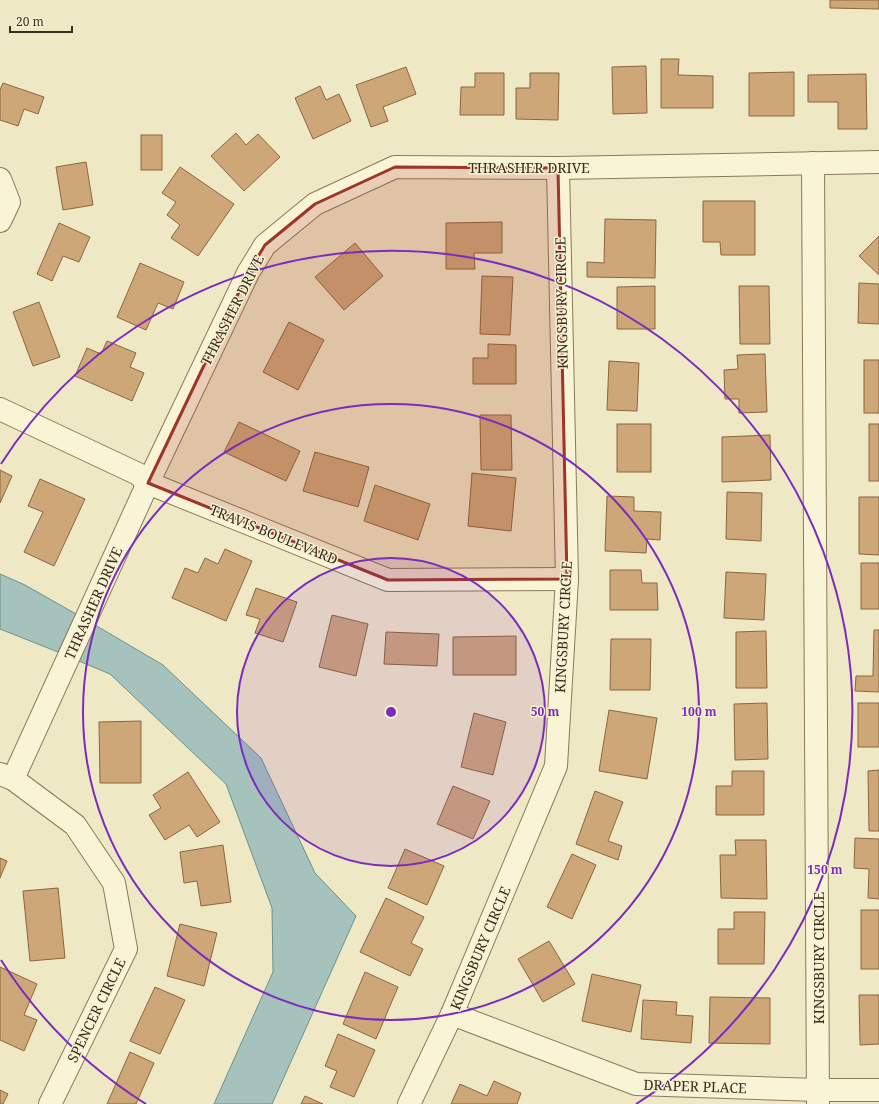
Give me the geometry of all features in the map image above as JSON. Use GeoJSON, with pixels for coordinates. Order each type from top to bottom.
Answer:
{"type":"FeatureCollection","features":[{"type":"Feature","properties":{"kind":"street","name":"THRASHER DRIVE"},"geometry":{"type":"LineString","coordinates":[[6,776],[248,273],[265,245],[315,204],[395,167],[558,168],[879,162]]}},
{"type":"Feature","properties":{"kind":"street","name":"KINGSBURY CIRCLE"},"geometry":{"type":"LineString","coordinates":[[813,163],[818,1097]]}},
{"type":"Feature","properties":{"kind":"street","name":"KINGSBURY CIRCLE"},"geometry":{"type":"LineString","coordinates":[[409,1104],[452,1014],[556,766],[567,579],[558,168]]}},
{"type":"Feature","properties":{"kind":"street"},"geometry":{"type":"LineString","coordinates":[[0,179],[9,202],[0,221]]}},
{"type":"Feature","properties":{"kind":"street","name":"TRAVIS BOULEVARD"},"geometry":{"type":"LineString","coordinates":[[0,409],[138,474],[148,483],[388,580],[567,579]]}},
{"type":"Feature","properties":{"kind":"street","name":"SPENCER CIRCLE"},"geometry":{"type":"LineString","coordinates":[[6,776],[75,825],[114,883],[126,949],[50,1104]]}},
{"type":"Feature","properties":{"kind":"street","name":"DRAPER PLACE"},"geometry":{"type":"LineString","coordinates":[[452,1014],[636,1084],[818,1097],[879,1090]]}},
{"type":"Feature","properties":{"kind":"highlighted area"},"geometry":{"type":"Polygon","coordinates":[[[395,167],[558,168],[567,579],[388,580],[148,483],[248,273],[265,245],[315,204],[395,167]]]}},
{"type":"Feature","properties":{"kind":"water"},"geometry":{"type":"Polygon","coordinates":[[[0,574],[25,585],[76,614],[58,652],[0,629],[0,574]]]}},
{"type":"Feature","properties":{"kind":"water"},"geometry":{"type":"Polygon","coordinates":[[[95,625],[163,665],[261,758],[315,873],[356,916],[272,1104],[214,1104],[273,972],[272,908],[226,784],[110,674],[79,661],[95,625]]]}},
{"type":"Feature","properties":{"kind":"building"},"geometry":{"type":"Polygon","coordinates":[[[830,0],[879,0],[879,9],[830,8],[830,0]]]}},
{"type":"Feature","properties":{"kind":"building"},"geometry":{"type":"Polygon","coordinates":[[[661,59],[679,59],[678,75],[713,76],[713,108],[661,108],[661,59]]]}},
{"type":"Feature","properties":{"kind":"building"},"geometry":{"type":"Polygon","coordinates":[[[646,66],[647,113],[613,114],[612,67],[646,66]]]}},
{"type":"Feature","properties":{"kind":"building"},"geometry":{"type":"Polygon","coordinates":[[[406,67],[416,94],[383,107],[388,121],[371,127],[356,85],[406,67]]]}},
{"type":"Feature","properties":{"kind":"building"},"geometry":{"type":"Polygon","coordinates":[[[794,72],[794,116],[749,116],[749,73],[794,72]]]}},
{"type":"Feature","properties":{"kind":"building"},"geometry":{"type":"Polygon","coordinates":[[[475,73],[504,73],[504,115],[460,115],[461,87],[475,87],[475,73]]]}},
{"type":"Feature","properties":{"kind":"building"},"geometry":{"type":"Polygon","coordinates":[[[530,73],[559,73],[558,120],[516,119],[516,88],[530,88],[530,73]]]}},
{"type":"Feature","properties":{"kind":"building"},"geometry":{"type":"Polygon","coordinates":[[[866,74],[867,129],[838,129],[838,102],[808,102],[808,75],[866,74]]]}},
{"type":"Feature","properties":{"kind":"building"},"geometry":{"type":"Polygon","coordinates":[[[3,83],[44,97],[38,114],[24,109],[18,126],[0,120],[0,90],[3,83]]]}},
{"type":"Feature","properties":{"kind":"building"},"geometry":{"type":"Polygon","coordinates":[[[320,86],[326,100],[339,94],[351,121],[313,139],[295,98],[320,86]]]}},
{"type":"Feature","properties":{"kind":"building"},"geometry":{"type":"Polygon","coordinates":[[[236,133],[246,145],[258,134],[280,157],[244,191],[211,156],[236,133]]]}},
{"type":"Feature","properties":{"kind":"building"},"geometry":{"type":"Polygon","coordinates":[[[141,135],[162,135],[162,170],[141,170],[141,135]]]}},
{"type":"Feature","properties":{"kind":"building"},"geometry":{"type":"Polygon","coordinates":[[[86,162],[93,205],[63,210],[56,167],[86,162]]]}},
{"type":"Feature","properties":{"kind":"building"},"geometry":{"type":"Polygon","coordinates":[[[180,167],[234,204],[198,256],[171,238],[180,225],[167,215],[176,202],[162,193],[180,167]]]}},
{"type":"Feature","properties":{"kind":"building"},"geometry":{"type":"Polygon","coordinates":[[[703,201],[755,201],[755,255],[721,255],[720,242],[703,242],[703,201]]]}},
{"type":"Feature","properties":{"kind":"building"},"geometry":{"type":"Polygon","coordinates":[[[605,219],[656,220],[655,278],[587,277],[587,262],[604,263],[605,219]]]}},
{"type":"Feature","properties":{"kind":"building"},"geometry":{"type":"Polygon","coordinates":[[[502,222],[502,253],[474,253],[475,269],[446,269],[446,223],[502,222]]]}},
{"type":"Feature","properties":{"kind":"building"},"geometry":{"type":"Polygon","coordinates":[[[59,223],[90,237],[79,262],[63,256],[52,281],[37,274],[59,223]]]}},
{"type":"Feature","properties":{"kind":"building"},"geometry":{"type":"Polygon","coordinates":[[[879,236],[879,275],[859,256],[879,236]]]}},
{"type":"Feature","properties":{"kind":"building"},"geometry":{"type":"Polygon","coordinates":[[[355,243],[383,276],[344,310],[315,277],[355,243]]]}},
{"type":"Feature","properties":{"kind":"building"},"geometry":{"type":"Polygon","coordinates":[[[140,263],[184,282],[173,309],[158,303],[146,330],[117,317],[140,263]]]}},
{"type":"Feature","properties":{"kind":"building"},"geometry":{"type":"Polygon","coordinates":[[[482,276],[513,277],[510,335],[480,334],[482,276]]]}},
{"type":"Feature","properties":{"kind":"building"},"geometry":{"type":"Polygon","coordinates":[[[859,283],[879,284],[879,324],[858,323],[859,283]]]}},
{"type":"Feature","properties":{"kind":"building"},"geometry":{"type":"Polygon","coordinates":[[[655,286],[655,329],[617,329],[617,287],[655,286]]]}},
{"type":"Feature","properties":{"kind":"building"},"geometry":{"type":"Polygon","coordinates":[[[739,286],[769,286],[770,344],[740,344],[739,286]]]}},
{"type":"Feature","properties":{"kind":"building"},"geometry":{"type":"Polygon","coordinates":[[[39,302],[60,357],[33,366],[13,312],[39,302]]]}},
{"type":"Feature","properties":{"kind":"building"},"geometry":{"type":"Polygon","coordinates":[[[289,322],[324,340],[298,390],[263,372],[289,322]]]}},
{"type":"Feature","properties":{"kind":"building"},"geometry":{"type":"Polygon","coordinates":[[[107,341],[136,353],[130,367],[144,373],[132,401],[75,376],[87,348],[101,354],[107,341]]]}},
{"type":"Feature","properties":{"kind":"building"},"geometry":{"type":"Polygon","coordinates":[[[488,344],[516,345],[516,384],[473,384],[473,358],[488,358],[488,344]]]}},
{"type":"Feature","properties":{"kind":"building"},"geometry":{"type":"Polygon","coordinates":[[[765,354],[767,412],[739,413],[739,399],[725,399],[724,370],[738,369],[737,355],[765,354]]]}},
{"type":"Feature","properties":{"kind":"building"},"geometry":{"type":"Polygon","coordinates":[[[864,360],[879,360],[879,413],[864,413],[864,360]]]}},
{"type":"Feature","properties":{"kind":"building"},"geometry":{"type":"Polygon","coordinates":[[[609,361],[639,363],[637,411],[607,410],[609,361]]]}},
{"type":"Feature","properties":{"kind":"building"},"geometry":{"type":"Polygon","coordinates":[[[480,415],[511,415],[512,470],[481,470],[480,415]]]}},
{"type":"Feature","properties":{"kind":"building"},"geometry":{"type":"Polygon","coordinates":[[[239,422],[300,451],[286,481],[224,452],[239,422]]]}},
{"type":"Feature","properties":{"kind":"building"},"geometry":{"type":"Polygon","coordinates":[[[617,424],[651,424],[651,472],[617,472],[617,424]]]}},
{"type":"Feature","properties":{"kind":"building"},"geometry":{"type":"Polygon","coordinates":[[[869,424],[879,424],[879,481],[869,481],[869,424]]]}},
{"type":"Feature","properties":{"kind":"building"},"geometry":{"type":"Polygon","coordinates":[[[770,435],[771,480],[722,482],[722,437],[770,435]]]}},
{"type":"Feature","properties":{"kind":"building"},"geometry":{"type":"Polygon","coordinates":[[[315,452],[369,467],[358,507],[303,491],[315,452]]]}},
{"type":"Feature","properties":{"kind":"building"},"geometry":{"type":"Polygon","coordinates":[[[0,470],[12,476],[0,503],[0,470]]]}},
{"type":"Feature","properties":{"kind":"building"},"geometry":{"type":"Polygon","coordinates":[[[472,473],[516,478],[511,531],[468,526],[472,473]]]}},
{"type":"Feature","properties":{"kind":"building"},"geometry":{"type":"Polygon","coordinates":[[[40,479],[85,499],[54,566],[24,552],[43,512],[28,506],[40,479]]]}},
{"type":"Feature","properties":{"kind":"building"},"geometry":{"type":"Polygon","coordinates":[[[375,485],[430,504],[418,540],[364,521],[375,485]]]}},
{"type":"Feature","properties":{"kind":"building"},"geometry":{"type":"Polygon","coordinates":[[[727,492],[762,493],[761,541],[726,539],[727,492]]]}},
{"type":"Feature","properties":{"kind":"building"},"geometry":{"type":"Polygon","coordinates":[[[607,496],[634,497],[634,511],[661,512],[660,540],[647,539],[646,553],[605,551],[607,496]]]}},
{"type":"Feature","properties":{"kind":"building"},"geometry":{"type":"Polygon","coordinates":[[[859,497],[879,497],[879,555],[859,554],[859,497]]]}},
{"type":"Feature","properties":{"kind":"building"},"geometry":{"type":"Polygon","coordinates":[[[225,549],[252,561],[226,621],[172,598],[185,568],[198,573],[205,558],[218,564],[225,549]]]}},
{"type":"Feature","properties":{"kind":"building"},"geometry":{"type":"Polygon","coordinates":[[[861,563],[879,563],[879,609],[861,609],[861,563]]]}},
{"type":"Feature","properties":{"kind":"building"},"geometry":{"type":"Polygon","coordinates":[[[610,570],[641,570],[642,583],[657,583],[658,610],[610,610],[610,570]]]}},
{"type":"Feature","properties":{"kind":"building"},"geometry":{"type":"Polygon","coordinates":[[[726,572],[766,574],[764,620],[724,618],[726,572]]]}},
{"type":"Feature","properties":{"kind":"building"},"geometry":{"type":"Polygon","coordinates":[[[256,588],[297,602],[283,642],[255,633],[260,619],[246,615],[256,588]]]}},
{"type":"Feature","properties":{"kind":"building"},"geometry":{"type":"Polygon","coordinates":[[[332,615],[368,624],[356,676],[319,667],[332,615]]]}},
{"type":"Feature","properties":{"kind":"building"},"geometry":{"type":"Polygon","coordinates":[[[874,630],[879,630],[879,692],[855,691],[856,676],[873,676],[874,630]]]}},
{"type":"Feature","properties":{"kind":"building"},"geometry":{"type":"Polygon","coordinates":[[[766,631],[767,688],[736,688],[736,632],[766,631]]]}},
{"type":"Feature","properties":{"kind":"building"},"geometry":{"type":"Polygon","coordinates":[[[386,632],[439,634],[437,666],[384,664],[386,632]]]}},
{"type":"Feature","properties":{"kind":"building"},"geometry":{"type":"Polygon","coordinates":[[[516,636],[516,675],[453,675],[453,637],[516,636]]]}},
{"type":"Feature","properties":{"kind":"building"},"geometry":{"type":"Polygon","coordinates":[[[611,639],[651,639],[650,690],[610,690],[611,639]]]}},
{"type":"Feature","properties":{"kind":"building"},"geometry":{"type":"Polygon","coordinates":[[[767,703],[768,759],[735,760],[734,704],[767,703]]]}},
{"type":"Feature","properties":{"kind":"building"},"geometry":{"type":"Polygon","coordinates":[[[858,703],[879,703],[879,747],[858,747],[858,703]]]}},
{"type":"Feature","properties":{"kind":"building"},"geometry":{"type":"Polygon","coordinates":[[[609,710],[657,718],[647,779],[599,771],[609,710]]]}},
{"type":"Feature","properties":{"kind":"building"},"geometry":{"type":"Polygon","coordinates":[[[474,713],[506,722],[493,775],[461,767],[474,713]]]}},
{"type":"Feature","properties":{"kind":"building"},"geometry":{"type":"Polygon","coordinates":[[[141,721],[141,783],[100,783],[99,722],[141,721]]]}},
{"type":"Feature","properties":{"kind":"building"},"geometry":{"type":"Polygon","coordinates":[[[879,770],[879,831],[869,831],[868,771],[879,770]]]}},
{"type":"Feature","properties":{"kind":"building"},"geometry":{"type":"Polygon","coordinates":[[[732,771],[764,771],[764,815],[716,815],[716,786],[732,786],[732,771]]]}},
{"type":"Feature","properties":{"kind":"building"},"geometry":{"type":"Polygon","coordinates":[[[188,772],[220,822],[197,837],[189,825],[165,840],[149,815],[161,808],[153,795],[188,772]]]}},
{"type":"Feature","properties":{"kind":"building"},"geometry":{"type":"Polygon","coordinates":[[[453,786],[490,801],[473,839],[437,824],[453,786]]]}},
{"type":"Feature","properties":{"kind":"building"},"geometry":{"type":"Polygon","coordinates":[[[595,791],[623,802],[608,841],[622,846],[618,860],[576,844],[595,791]]]}},
{"type":"Feature","properties":{"kind":"building"},"geometry":{"type":"Polygon","coordinates":[[[855,838],[879,839],[879,899],[868,898],[869,869],[854,868],[855,838]]]}},
{"type":"Feature","properties":{"kind":"building"},"geometry":{"type":"Polygon","coordinates":[[[735,840],[766,840],[767,899],[721,898],[720,855],[736,855],[735,840]]]}},
{"type":"Feature","properties":{"kind":"building"},"geometry":{"type":"Polygon","coordinates":[[[223,845],[231,902],[201,906],[197,881],[184,883],[180,852],[223,845]]]}},
{"type":"Feature","properties":{"kind":"building"},"geometry":{"type":"Polygon","coordinates":[[[405,849],[444,866],[427,905],[388,888],[405,849]]]}},
{"type":"Feature","properties":{"kind":"building"},"geometry":{"type":"Polygon","coordinates":[[[572,854],[596,865],[572,919],[547,907],[572,854]]]}},
{"type":"Feature","properties":{"kind":"building"},"geometry":{"type":"Polygon","coordinates":[[[0,858],[7,861],[0,878],[0,858]]]}},
{"type":"Feature","properties":{"kind":"building"},"geometry":{"type":"Polygon","coordinates":[[[58,888],[65,958],[30,961],[23,891],[58,888]]]}},
{"type":"Feature","properties":{"kind":"building"},"geometry":{"type":"Polygon","coordinates":[[[386,898],[424,917],[411,943],[423,949],[410,976],[360,952],[386,898]]]}},
{"type":"Feature","properties":{"kind":"building"},"geometry":{"type":"Polygon","coordinates":[[[861,910],[879,910],[879,969],[861,969],[861,910]]]}},
{"type":"Feature","properties":{"kind":"building"},"geometry":{"type":"Polygon","coordinates":[[[734,912],[765,912],[764,964],[718,964],[718,929],[734,929],[734,912]]]}},
{"type":"Feature","properties":{"kind":"building"},"geometry":{"type":"Polygon","coordinates":[[[180,924],[217,933],[204,986],[167,976],[180,924]]]}},
{"type":"Feature","properties":{"kind":"building"},"geometry":{"type":"Polygon","coordinates":[[[549,941],[575,984],[543,1002],[518,959],[549,941]]]}},
{"type":"Feature","properties":{"kind":"building"},"geometry":{"type":"Polygon","coordinates":[[[0,967],[37,984],[24,1015],[37,1020],[24,1051],[0,1040],[0,967]]]}},
{"type":"Feature","properties":{"kind":"building"},"geometry":{"type":"Polygon","coordinates":[[[365,972],[398,987],[376,1039],[343,1024],[365,972]]]}},
{"type":"Feature","properties":{"kind":"building"},"geometry":{"type":"Polygon","coordinates":[[[592,974],[641,985],[631,1032],[582,1021],[592,974]]]}},
{"type":"Feature","properties":{"kind":"building"},"geometry":{"type":"Polygon","coordinates":[[[155,987],[185,1000],[160,1054],[130,1041],[155,987]]]}},
{"type":"Feature","properties":{"kind":"building"},"geometry":{"type":"Polygon","coordinates":[[[859,995],[879,995],[879,1044],[860,1045],[859,995]]]}},
{"type":"Feature","properties":{"kind":"building"},"geometry":{"type":"Polygon","coordinates":[[[710,997],[770,998],[770,1044],[709,1043],[710,997]]]}},
{"type":"Feature","properties":{"kind":"building"},"geometry":{"type":"Polygon","coordinates":[[[643,1000],[677,1002],[676,1015],[693,1016],[691,1043],[641,1039],[643,1000]]]}},
{"type":"Feature","properties":{"kind":"building"},"geometry":{"type":"Polygon","coordinates":[[[338,1034],[375,1050],[354,1097],[330,1087],[337,1071],[325,1066],[338,1034]]]}},
{"type":"Feature","properties":{"kind":"building"},"geometry":{"type":"Polygon","coordinates":[[[130,1052],[154,1063],[136,1104],[107,1104],[130,1052]]]}},
{"type":"Feature","properties":{"kind":"building"},"geometry":{"type":"Polygon","coordinates":[[[494,1081],[521,1093],[517,1104],[451,1104],[460,1084],[487,1096],[494,1081]]]}},
{"type":"Feature","properties":{"kind":"building"},"geometry":{"type":"Polygon","coordinates":[[[0,1090],[8,1094],[3,1104],[0,1104],[0,1090]]]}},
{"type":"Feature","properties":{"kind":"building"},"geometry":{"type":"Polygon","coordinates":[[[305,1096],[323,1104],[301,1104],[305,1096]]]}}]}
